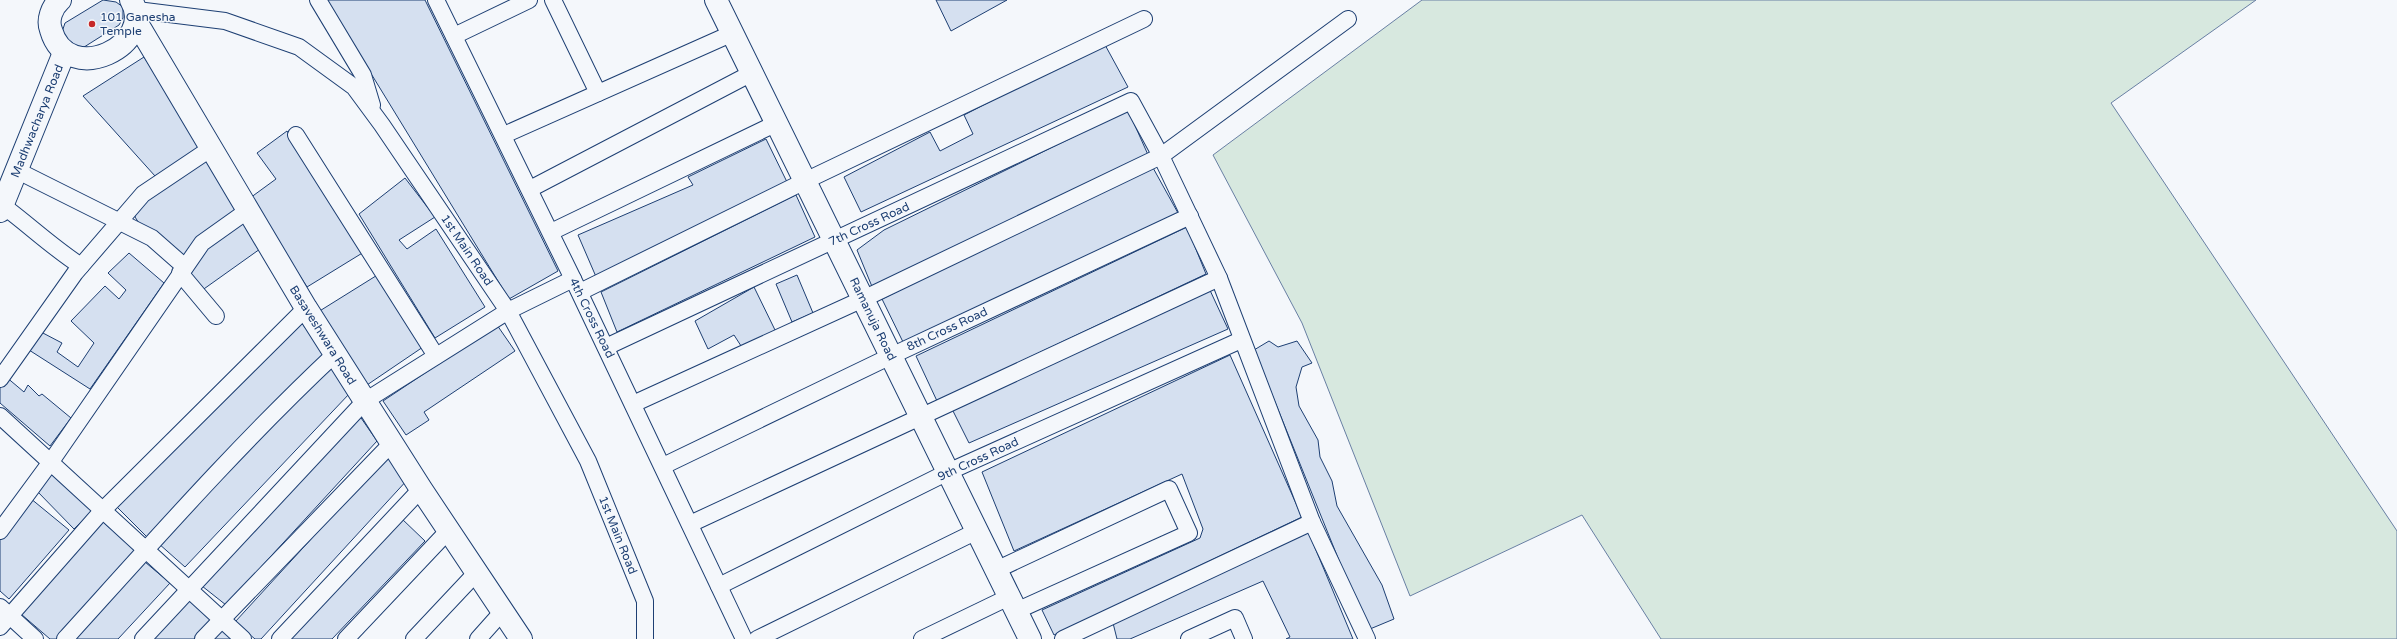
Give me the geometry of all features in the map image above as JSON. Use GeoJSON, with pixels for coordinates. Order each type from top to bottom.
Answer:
{"type":"FeatureCollection","features":[{"type":"Feature","properties":{"kind":"street"},"geometry":{"type":"LineString","coordinates":[[318,0],[363,75],[375,115]]}},
{"type":"Feature","properties":{"kind":"street","name":"4th Cross Road"},"geometry":{"type":"LineString","coordinates":[[436,0],[551,232],[744,639]]}},
{"type":"Feature","properties":{"kind":"street"},"geometry":{"type":"LineString","coordinates":[[454,36],[529,0]]}},
{"type":"Feature","properties":{"kind":"street"},"geometry":{"type":"LineString","coordinates":[[553,0],[598,93]]}},
{"type":"Feature","properties":{"kind":"street","name":"Ramanuja Road"},"geometry":{"type":"LineString","coordinates":[[716,0],[1030,639]]}},
{"type":"Feature","properties":{"kind":"street"},"geometry":{"type":"LineString","coordinates":[[52,4],[49,27],[54,41],[64,53],[78,59],[96,58],[119,46],[131,36],[135,11]]}},
{"type":"Feature","properties":{"kind":"street","name":"1st Main Road"},"geometry":{"type":"LineString","coordinates":[[135,11],[225,21],[299,47],[354,87],[375,115],[508,311],[588,461],[645,601],[645,639]]}},
{"type":"Feature","properties":{"kind":"street","name":"Basaveshwara Road"},"geometry":{"type":"LineString","coordinates":[[135,11],[210,149],[306,308],[421,489],[521,639]]}},
{"type":"Feature","properties":{"kind":"street"},"geometry":{"type":"LineString","coordinates":[[142,639],[364,400],[508,311],[576,285],[805,180],[1144,19]]}},
{"type":"Feature","properties":{"kind":"street"},"geometry":{"type":"LineString","coordinates":[[633,404],[863,299],[1162,156],[1348,19]]}},
{"type":"Feature","properties":{"kind":"street"},"geometry":{"type":"LineString","coordinates":[[504,135],[733,33]]}},
{"type":"Feature","properties":{"kind":"street","name":"Madhwacharya Road"},"geometry":{"type":"LineString","coordinates":[[3,199],[64,53]]}},
{"type":"Feature","properties":{"kind":"street"},"geometry":{"type":"LineString","coordinates":[[530,189],[752,73]]}},
{"type":"Feature","properties":{"kind":"street","name":"7th Cross Road"},"geometry":{"type":"LineString","coordinates":[[606,347],[1131,101],[1162,156]]}},
{"type":"Feature","properties":{"kind":"street"},"geometry":{"type":"LineString","coordinates":[[551,232],[777,123]]}},
{"type":"Feature","properties":{"kind":"street"},"geometry":{"type":"LineString","coordinates":[[296,135],[436,356]]}},
{"type":"Feature","properties":{"kind":"street"},"geometry":{"type":"LineString","coordinates":[[0,379],[81,266],[143,194],[210,149]]}},
{"type":"Feature","properties":{"kind":"street"},"geometry":{"type":"LineString","coordinates":[[1162,156],[1218,278],[1312,522],[1367,639]]}},
{"type":"Feature","properties":{"kind":"street"},"geometry":{"type":"LineString","coordinates":[[16,170],[121,221],[152,238],[182,270],[216,316]]}},
{"type":"Feature","properties":{"kind":"street"},"geometry":{"type":"LineString","coordinates":[[3,199],[56,249],[81,266]]}},
{"type":"Feature","properties":{"kind":"street"},"geometry":{"type":"LineString","coordinates":[[0,531],[50,463],[202,243],[247,211]]}},
{"type":"Feature","properties":{"kind":"street","name":"8th Cross Road"},"geometry":{"type":"LineString","coordinates":[[663,466],[891,356],[1190,216]]}},
{"type":"Feature","properties":{"kind":"street"},"geometry":{"type":"LineString","coordinates":[[690,524],[1218,278]]}},
{"type":"Feature","properties":{"kind":"street"},"geometry":{"type":"LineString","coordinates":[[35,639],[4,616],[102,511],[306,308]]}},
{"type":"Feature","properties":{"kind":"street","name":"9th Cross Road"},"geometry":{"type":"LineString","coordinates":[[719,586],[948,472],[1241,340]]}},
{"type":"Feature","properties":{"kind":"street"},"geometry":{"type":"LineString","coordinates":[[65,639],[146,549],[296,391],[335,354]]}},
{"type":"Feature","properties":{"kind":"street"},"geometry":{"type":"LineString","coordinates":[[0,416],[243,639]]}},
{"type":"Feature","properties":{"kind":"street"},"geometry":{"type":"LineString","coordinates":[[203,639],[221,618],[392,443]]}},
{"type":"Feature","properties":{"kind":"street"},"geometry":{"type":"LineString","coordinates":[[280,639],[421,489]]}},
{"type":"Feature","properties":{"kind":"street"},"geometry":{"type":"LineString","coordinates":[[922,639],[1189,533],[1169,489],[996,570]]}},
{"type":"Feature","properties":{"kind":"street"},"geometry":{"type":"LineString","coordinates":[[1063,639],[1312,522]]}},
{"type":"Feature","properties":{"kind":"street"},"geometry":{"type":"LineString","coordinates":[[346,639],[449,530]]}},
{"type":"Feature","properties":{"kind":"street"},"geometry":{"type":"LineString","coordinates":[[757,639],[977,530]]}},
{"type":"Feature","properties":{"kind":"street"},"geometry":{"type":"LineString","coordinates":[[414,639],[477,572]]}},
{"type":"Feature","properties":{"kind":"street"},"geometry":{"type":"LineString","coordinates":[[478,639],[503,611]]}},
{"type":"Feature","properties":{"kind":"street"},"geometry":{"type":"LineString","coordinates":[[1189,639],[1235,618],[1244,639]]}},
{"type":"Feature","properties":{"kind":"shaded area"},"geometry":{"type":"Polygon","coordinates":[[[1422,0],[2256,0],[2111,103],[2397,531],[2397,639],[1661,639],[1582,515],[1410,596],[1302,323],[1213,155],[1422,0]]]}},
{"type":"Feature","properties":{"kind":"building","name":"101 Ganesha Temple"},"geometry":{"type":"Polygon","coordinates":[[[103,0],[116,2],[123,7],[123,18],[119,25],[81,49],[61,35],[65,23],[103,0]]]}},
{"type":"Feature","properties":{"kind":"building"},"geometry":{"type":"Polygon","coordinates":[[[326,0],[425,0],[558,271],[509,299],[326,0]]]}},
{"type":"Feature","properties":{"kind":"building"},"geometry":{"type":"Polygon","coordinates":[[[936,0],[1007,0],[951,31],[936,0]]]}},
{"type":"Feature","properties":{"kind":"building"},"geometry":{"type":"Polygon","coordinates":[[[1104,43],[1128,87],[861,212],[844,177],[930,132],[940,151],[973,134],[964,115],[1104,43]]]}},
{"type":"Feature","properties":{"kind":"building"},"geometry":{"type":"Polygon","coordinates":[[[144,57],[205,152],[155,176],[83,96],[144,57]]]}},
{"type":"Feature","properties":{"kind":"building"},"geometry":{"type":"Polygon","coordinates":[[[1128,110],[1149,157],[873,289],[857,250],[884,230],[1128,110]]]}},
{"type":"Feature","properties":{"kind":"building"},"geometry":{"type":"Polygon","coordinates":[[[287,131],[364,252],[307,287],[250,198],[276,179],[257,153],[287,131]]]}},
{"type":"Feature","properties":{"kind":"building"},"geometry":{"type":"Polygon","coordinates":[[[766,139],[787,182],[597,279],[578,235],[693,185],[688,177],[766,139]]]}},
{"type":"Feature","properties":{"kind":"building"},"geometry":{"type":"Polygon","coordinates":[[[208,154],[242,212],[185,261],[144,231],[135,217],[136,212],[148,200],[208,154]]]}},
{"type":"Feature","properties":{"kind":"building"},"geometry":{"type":"Polygon","coordinates":[[[1152,166],[1178,213],[903,342],[882,299],[1152,166]]]}},
{"type":"Feature","properties":{"kind":"building"},"geometry":{"type":"Polygon","coordinates":[[[405,178],[435,217],[399,240],[407,249],[436,229],[485,307],[435,338],[359,214],[405,178]]]}},
{"type":"Feature","properties":{"kind":"building"},"geometry":{"type":"Polygon","coordinates":[[[796,195],[815,237],[617,332],[601,292],[796,195]]]}},
{"type":"Feature","properties":{"kind":"building"},"geometry":{"type":"Polygon","coordinates":[[[246,219],[260,249],[201,291],[189,275],[197,260],[216,238],[246,219]]]}},
{"type":"Feature","properties":{"kind":"building"},"geometry":{"type":"Polygon","coordinates":[[[1187,227],[1206,274],[937,401],[916,356],[1187,227]]]}},
{"type":"Feature","properties":{"kind":"building"},"geometry":{"type":"Polygon","coordinates":[[[129,253],[164,283],[90,389],[29,350],[41,332],[62,343],[57,352],[78,367],[94,343],[71,321],[105,286],[119,299],[126,290],[108,273],[129,253]]]}},
{"type":"Feature","properties":{"kind":"building"},"geometry":{"type":"Polygon","coordinates":[[[379,274],[423,347],[364,387],[318,312],[379,274]]]}},
{"type":"Feature","properties":{"kind":"building"},"geometry":{"type":"Polygon","coordinates":[[[797,275],[813,313],[792,322],[776,284],[797,275]]]}},
{"type":"Feature","properties":{"kind":"building"},"geometry":{"type":"Polygon","coordinates":[[[1208,286],[1228,329],[969,443],[952,409],[1208,286]]]}},
{"type":"Feature","properties":{"kind":"building"},"geometry":{"type":"Polygon","coordinates":[[[754,287],[776,332],[743,349],[734,335],[708,349],[695,321],[754,287]]]}},
{"type":"Feature","properties":{"kind":"building"},"geometry":{"type":"Polygon","coordinates":[[[300,321],[325,353],[148,538],[117,507],[300,321]]]}},
{"type":"Feature","properties":{"kind":"building"},"geometry":{"type":"Polygon","coordinates":[[[497,325],[515,351],[424,412],[429,420],[406,435],[383,401],[497,325]]]}},
{"type":"Feature","properties":{"kind":"building"},"geometry":{"type":"Polygon","coordinates":[[[1269,341],[1278,347],[1297,341],[1312,363],[1302,367],[1296,387],[1299,406],[1318,440],[1320,457],[1332,481],[1337,506],[1382,585],[1394,619],[1370,629],[1355,600],[1254,350],[1269,341]]]}},
{"type":"Feature","properties":{"kind":"building"},"geometry":{"type":"Polygon","coordinates":[[[1230,355],[1302,517],[1054,635],[1042,610],[1200,538],[1203,529],[1182,474],[1014,551],[982,472],[1230,355]]]}},
{"type":"Feature","properties":{"kind":"building"},"geometry":{"type":"Polygon","coordinates":[[[328,364],[350,393],[185,567],[158,543],[328,364]]]}},
{"type":"Feature","properties":{"kind":"building"},"geometry":{"type":"Polygon","coordinates":[[[5,376],[24,392],[28,385],[39,396],[42,394],[71,418],[50,446],[0,403],[0,384],[5,376]]]}},
{"type":"Feature","properties":{"kind":"building"},"geometry":{"type":"Polygon","coordinates":[[[359,415],[377,441],[226,605],[202,586],[359,415]]]}},
{"type":"Feature","properties":{"kind":"building"},"geometry":{"type":"Polygon","coordinates":[[[391,452],[409,478],[261,639],[255,639],[235,622],[391,452]]]}},
{"type":"Feature","properties":{"kind":"building"},"geometry":{"type":"Polygon","coordinates":[[[54,472],[93,510],[74,529],[36,490],[54,472]]]}},
{"type":"Feature","properties":{"kind":"building"},"geometry":{"type":"Polygon","coordinates":[[[30,498],[69,530],[9,599],[0,591],[0,540],[30,498]]]}},
{"type":"Feature","properties":{"kind":"building"},"geometry":{"type":"Polygon","coordinates":[[[401,518],[425,541],[332,639],[291,639],[401,518]]]}},
{"type":"Feature","properties":{"kind":"building"},"geometry":{"type":"Polygon","coordinates":[[[102,521],[137,552],[57,639],[50,639],[21,614],[102,521]]]}},
{"type":"Feature","properties":{"kind":"building"},"geometry":{"type":"Polygon","coordinates":[[[1308,531],[1353,639],[1286,639],[1290,637],[1263,581],[1130,639],[1117,639],[1113,623],[1308,531]]]}},
{"type":"Feature","properties":{"kind":"building"},"geometry":{"type":"Polygon","coordinates":[[[145,562],[170,583],[118,639],[72,639],[145,562]]]}},
{"type":"Feature","properties":{"kind":"building"},"geometry":{"type":"Polygon","coordinates":[[[189,596],[214,617],[194,639],[149,639],[189,596]]]}},
{"type":"Feature","properties":{"kind":"building"},"geometry":{"type":"Polygon","coordinates":[[[222,629],[234,639],[212,639],[222,629]]]}},
{"type":"Feature","properties":{"kind":"place","name":"101 Ganesha Temple"},"geometry":{"type":"Point","coordinates":[92,24]}}]}
